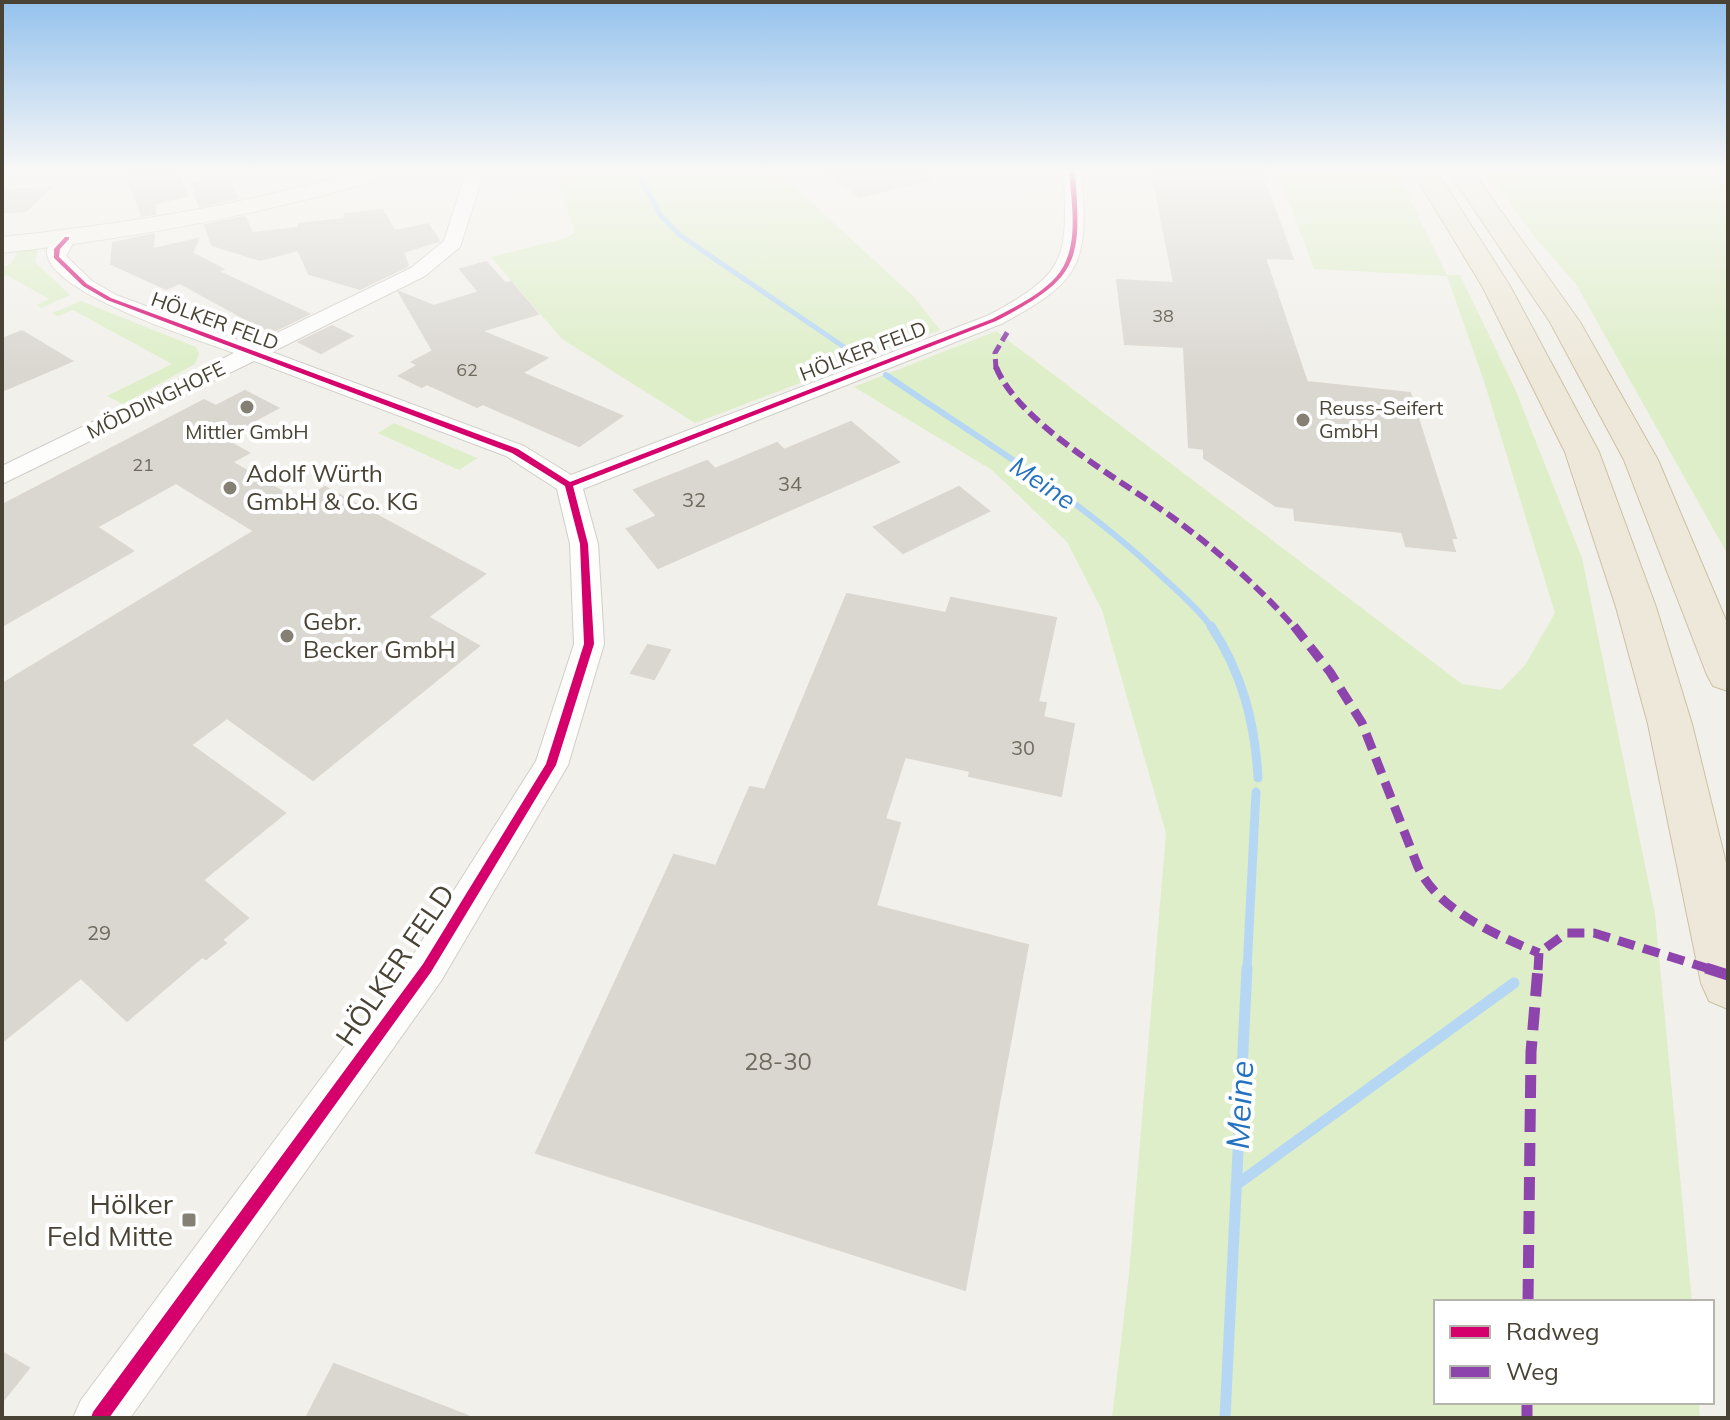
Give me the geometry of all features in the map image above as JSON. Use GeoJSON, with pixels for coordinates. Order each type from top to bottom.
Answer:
{"type":"FeatureCollection","features":[{"type":"Feature","properties":{"kind":"highway"},"geometry":{"type":"LineString","coordinates":[[1466,238],[1496,286],[1582,452],[1636,607],[1670,724],[1725,964]]}},
{"type":"Feature","properties":{"kind":"highway"},"geometry":{"type":"LineString","coordinates":[[1507,238],[1565,322],[1641,460],[1728,675]]}},
{"type":"Feature","properties":{"kind":"main road"},"geometry":{"type":"LineString","coordinates":[[2,245],[65,238]]}},
{"type":"Feature","properties":{"kind":"street","name":"HÖLKER FELD"},"geometry":{"type":"LineString","coordinates":[[67,238],[57,249],[56,257],[85,285],[131,309],[515,451],[569,485],[584,544],[589,644],[551,765],[427,968],[99,1418]]}},
{"type":"Feature","properties":{"kind":"street","name":"MÖDDINGHOFE"},"geometry":{"type":"LineString","coordinates":[[2,476],[418,272],[453,243],[454,238]]}},
{"type":"Feature","properties":{"kind":"street","name":"HÖLKER FELD"},"geometry":{"type":"LineString","coordinates":[[569,485],[994,320],[1028,303],[1053,285],[1068,266],[1076,238]]}},
{"type":"Feature","properties":{"kind":"green space"},"geometry":{"type":"Polygon","coordinates":[[[565,238],[851,238],[914,297],[940,330],[695,423],[562,339],[491,257],[565,238]]]}},
{"type":"Feature","properties":{"kind":"green space"},"geometry":{"type":"Polygon","coordinates":[[[1303,238],[1429,238],[1447,275],[1460,275],[1515,389],[1582,558],[1655,914],[1692,1300],[1434,1300],[1434,1404],[1699,1404],[1700,1418],[1112,1418],[1129,1274],[1166,833],[1102,610],[1067,542],[992,470],[854,387],[996,331],[1462,684],[1501,690],[1525,665],[1555,613],[1484,381],[1447,276],[1314,269],[1303,238]]]}},
{"type":"Feature","properties":{"kind":"green space"},"geometry":{"type":"Polygon","coordinates":[[[1536,238],[1728,238],[1728,555],[1576,284],[1536,238]]]}},
{"type":"Feature","properties":{"kind":"green space"},"geometry":{"type":"Polygon","coordinates":[[[36,248],[35,262],[70,295],[41,308],[37,305],[49,299],[7,275],[2,277],[2,268],[12,263],[18,250],[36,248]]]}},
{"type":"Feature","properties":{"kind":"green space"},"geometry":{"type":"Polygon","coordinates":[[[81,301],[196,347],[199,354],[195,364],[123,404],[107,396],[172,364],[73,310],[58,316],[52,313],[81,301]]]}},
{"type":"Feature","properties":{"kind":"green space"},"geometry":{"type":"Polygon","coordinates":[[[394,423],[478,458],[459,470],[378,433],[394,423]]]}},
{"type":"Feature","properties":{"kind":"building"},"geometry":{"type":"Polygon","coordinates":[[[154,238],[153,249],[198,239],[192,253],[223,269],[217,271],[309,314],[274,331],[262,328],[180,283],[166,289],[111,264],[113,243],[154,238]]]}},
{"type":"Feature","properties":{"kind":"building"},"geometry":{"type":"Polygon","coordinates":[[[210,238],[437,238],[439,241],[403,252],[408,266],[360,289],[309,274],[298,250],[260,260],[212,245],[210,238]]]}},
{"type":"Feature","properties":{"kind":"building"},"geometry":{"type":"Polygon","coordinates":[[[1165,238],[1285,238],[1293,259],[1265,258],[1307,382],[1410,393],[1456,538],[1451,538],[1455,551],[1406,546],[1402,532],[1295,520],[1294,508],[1276,506],[1204,458],[1204,449],[1189,447],[1184,347],[1125,344],[1117,280],[1174,283],[1165,238]]]}},
{"type":"Feature","properties":{"kind":"building"},"geometry":{"type":"Polygon","coordinates":[[[486,262],[505,283],[511,282],[538,314],[481,331],[547,358],[522,373],[622,416],[579,446],[483,404],[477,407],[427,384],[422,387],[399,376],[418,365],[412,362],[433,351],[399,292],[434,306],[479,292],[460,269],[486,262]]]}},
{"type":"Feature","properties":{"kind":"building"},"geometry":{"type":"Polygon","coordinates":[[[332,326],[352,336],[321,353],[299,342],[332,326]]]}},
{"type":"Feature","properties":{"kind":"building"},"geometry":{"type":"Polygon","coordinates":[[[22,331],[72,361],[2,391],[2,339],[22,331]]]}},
{"type":"Feature","properties":{"kind":"building"},"geometry":{"type":"Polygon","coordinates":[[[245,391],[278,408],[222,438],[249,453],[232,462],[300,502],[325,487],[485,574],[428,617],[479,646],[313,780],[227,718],[191,745],[285,813],[203,880],[248,918],[222,940],[226,943],[206,959],[202,957],[127,1021],[81,978],[2,1042],[2,684],[254,531],[176,483],[97,527],[133,551],[2,626],[2,505],[204,400],[216,406],[245,391]]]}},
{"type":"Feature","properties":{"kind":"building"},"geometry":{"type":"Polygon","coordinates":[[[851,422],[899,462],[658,568],[627,529],[657,516],[634,490],[707,461],[715,469],[777,443],[784,450],[851,422]]]}},
{"type":"Feature","properties":{"kind":"building"},"geometry":{"type":"Polygon","coordinates":[[[959,487],[989,511],[903,553],[874,527],[959,487]]]}},
{"type":"Feature","properties":{"kind":"building"},"geometry":{"type":"Polygon","coordinates":[[[847,594],[946,613],[951,598],[1056,618],[1038,702],[1046,703],[1043,717],[1074,724],[1061,796],[969,776],[970,771],[905,757],[885,819],[900,823],[876,906],[1028,945],[965,1290],[536,1153],[674,855],[716,866],[750,787],[765,790],[847,594]]]}},
{"type":"Feature","properties":{"kind":"building"},"geometry":{"type":"Polygon","coordinates":[[[648,645],[670,650],[654,679],[631,673],[648,645]]]}},
{"type":"Feature","properties":{"kind":"building"},"geometry":{"type":"Polygon","coordinates":[[[2,1352],[29,1368],[2,1402],[2,1352]]]}},
{"type":"Feature","properties":{"kind":"building"},"geometry":{"type":"Polygon","coordinates":[[[334,1364],[468,1416],[468,1418],[306,1418],[334,1364]]]}},
{"type":"Feature","properties":{"kind":"waterway","name":"Meine"},"geometry":{"type":"LineString","coordinates":[[684,238],[850,351]]}},
{"type":"Feature","properties":{"kind":"waterway","name":"Meine"},"geometry":{"type":"LineString","coordinates":[[886,375],[1025,468],[1093,518],[1179,592],[1212,628]]}},
{"type":"Feature","properties":{"kind":"waterway","name":"Meine"},"geometry":{"type":"LineString","coordinates":[[1211,626],[1231,662],[1245,699],[1254,737],[1258,778]]}},
{"type":"Feature","properties":{"kind":"waterway","name":"Meine"},"geometry":{"type":"LineString","coordinates":[[1247,970],[1256,792]]}},
{"type":"Feature","properties":{"kind":"waterway","name":"Meine"},"geometry":{"type":"LineString","coordinates":[[1236,1185],[1247,968]]}},
{"type":"Feature","properties":{"kind":"waterway"},"geometry":{"type":"LineString","coordinates":[[1236,1185],[1514,983]]}},
{"type":"Feature","properties":{"kind":"waterway","name":"Meine"},"geometry":{"type":"LineString","coordinates":[[1225,1418],[1236,1185]]}},
{"type":"Feature","properties":{"kind":"marked path"},"geometry":{"type":"LineString","coordinates":[[1008,331],[994,358],[1004,384],[1017,401],[1055,434],[1229,562],[1273,604],[1317,654],[1362,723],[1420,872],[1430,885],[1473,921],[1539,953]]}},
{"type":"Feature","properties":{"kind":"marked path"},"geometry":{"type":"LineString","coordinates":[[1528,1300],[1531,1052],[1539,953],[1566,933],[1594,933],[1728,975]]}},
{"type":"Feature","properties":{"kind":"marked path"},"geometry":{"type":"LineString","coordinates":[[1527,1404],[1527,1418]]}},
{"type":"Feature","properties":{"kind":"cycle path"},"geometry":{"type":"LineString","coordinates":[[67,238],[57,249],[56,257],[85,285],[109,299],[515,451],[569,485],[584,544],[589,644],[551,765],[427,968],[99,1418]]}},
{"type":"Feature","properties":{"kind":"cycle path"},"geometry":{"type":"LineString","coordinates":[[569,485],[994,320],[1043,292],[1058,278],[1068,264],[1074,238]]}},
{"type":"Feature","properties":{"kind":"place","name":"Mittler GmbH"},"geometry":{"type":"Point","coordinates":[247,407]}},
{"type":"Feature","properties":{"kind":"place","name":"Reuss-Seifert GmbH"},"geometry":{"type":"Point","coordinates":[1303,420]}},
{"type":"Feature","properties":{"kind":"place","name":"Adolf Würth GmbH & Co. KG"},"geometry":{"type":"Point","coordinates":[230,488]}},
{"type":"Feature","properties":{"kind":"place","name":"Gebr. Becker GmbH"},"geometry":{"type":"Point","coordinates":[287,636]}},
{"type":"Feature","properties":{"kind":"place","name":"Hölker Feld Mitte"},"geometry":{"type":"Point","coordinates":[189,1220]}}]}
